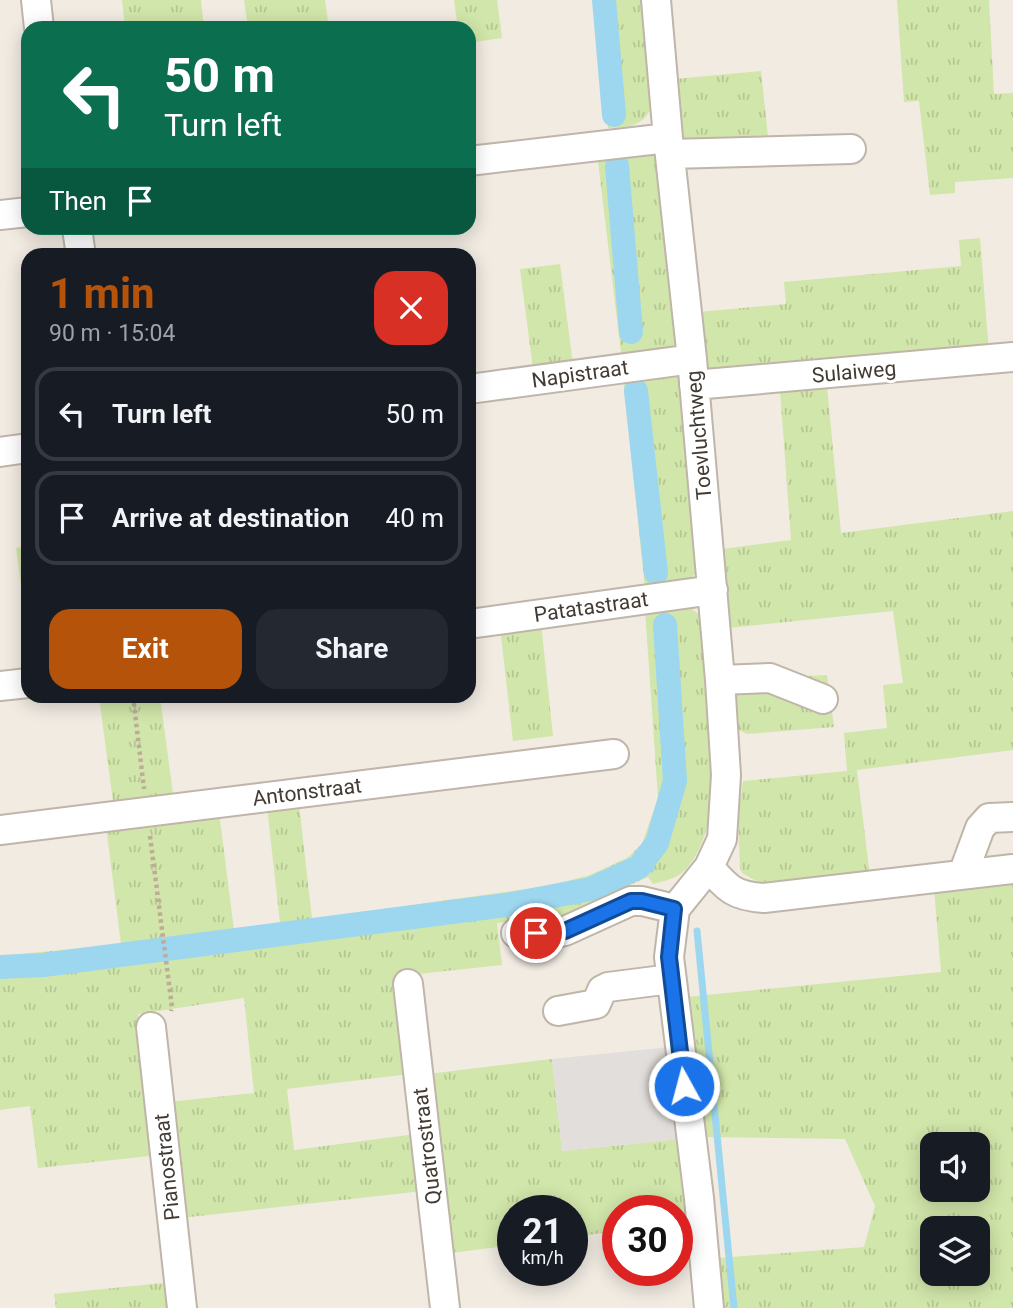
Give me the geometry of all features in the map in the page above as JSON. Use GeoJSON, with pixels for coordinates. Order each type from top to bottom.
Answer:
{"type":"FeatureCollection","features":[{"type":"Feature","properties":{"kind":"street"},"geometry":{"type":"LineString","coordinates":[[36,0],[38,21]]}},
{"type":"Feature","properties":{"kind":"street","name":"Toevluchtweg"},"geometry":{"type":"LineString","coordinates":[[656,0],[713,590],[726,775],[722,839],[709,867],[674,909]]}},
{"type":"Feature","properties":{"kind":"street"},"geometry":{"type":"LineString","coordinates":[[476,160],[669,146],[852,149]]}},
{"type":"Feature","properties":{"kind":"street"},"geometry":{"type":"LineString","coordinates":[[0,215],[21,213]]}},
{"type":"Feature","properties":{"kind":"street","name":"Sulaiweg"},"geometry":{"type":"LineString","coordinates":[[693,372],[1013,357]]}},
{"type":"Feature","properties":{"kind":"street","name":"Napistraat"},"geometry":{"type":"LineString","coordinates":[[476,388],[693,372]]}},
{"type":"Feature","properties":{"kind":"street"},"geometry":{"type":"LineString","coordinates":[[0,452],[21,449]]}},
{"type":"Feature","properties":{"kind":"street","name":"Patatastraat"},"geometry":{"type":"LineString","coordinates":[[476,623],[713,590]]}},
{"type":"Feature","properties":{"kind":"street"},"geometry":{"type":"LineString","coordinates":[[720,680],[770,678],[823,699]]}},
{"type":"Feature","properties":{"kind":"street"},"geometry":{"type":"LineString","coordinates":[[0,686],[21,684]]}},
{"type":"Feature","properties":{"kind":"street","name":"Antonstraat"},"geometry":{"type":"LineString","coordinates":[[0,830],[614,754]]}},
{"type":"Feature","properties":{"kind":"street"},"geometry":{"type":"LineString","coordinates":[[963,874],[979,828],[989,818],[1013,817]]}},
{"type":"Feature","properties":{"kind":"street"},"geometry":{"type":"LineString","coordinates":[[709,867],[729,890],[743,897],[764,898],[1013,869]]}},
{"type":"Feature","properties":{"kind":"street"},"geometry":{"type":"LineString","coordinates":[[516,933],[565,931],[631,901],[674,909],[669,957],[699,1198],[709,1308]]}},
{"type":"Feature","properties":{"kind":"street"},"geometry":{"type":"LineString","coordinates":[[558,1011],[596,1004],[602,990],[608,987],[671,979]]}},
{"type":"Feature","properties":{"kind":"street","name":"Quatrostraat"},"geometry":{"type":"LineString","coordinates":[[408,984],[445,1308]]}},
{"type":"Feature","properties":{"kind":"street","name":"Pianostraat"},"geometry":{"type":"LineString","coordinates":[[151,1027],[183,1308]]}},
{"type":"Feature","properties":{"kind":"path"},"geometry":{"type":"LineString","coordinates":[[151,1027],[168,1018],[172,1007],[162,930]]}},
{"type":"Feature","properties":{"kind":"green space"},"geometry":{"type":"Polygon","coordinates":[[[122,0],[201,0],[203,21],[124,21],[122,0]]]}},
{"type":"Feature","properties":{"kind":"green space"},"geometry":{"type":"Polygon","coordinates":[[[244,0],[325,0],[328,21],[247,21],[244,0]]]}},
{"type":"Feature","properties":{"kind":"green space"},"geometry":{"type":"Polygon","coordinates":[[[454,0],[497,0],[502,38],[476,42],[476,21],[457,21],[454,0]]]}},
{"type":"Feature","properties":{"kind":"green space"},"geometry":{"type":"Polygon","coordinates":[[[594,0],[644,0],[652,106],[640,122],[608,128],[594,0]]]}},
{"type":"Feature","properties":{"kind":"green space"},"geometry":{"type":"Polygon","coordinates":[[[897,0],[989,0],[994,94],[1013,93],[1013,178],[955,182],[955,193],[930,195],[919,101],[904,102],[897,0]]]}},
{"type":"Feature","properties":{"kind":"green space"},"geometry":{"type":"Polygon","coordinates":[[[761,71],[768,137],[681,144],[675,79],[761,71]]]}},
{"type":"Feature","properties":{"kind":"green space"},"geometry":{"type":"Polygon","coordinates":[[[653,151],[659,162],[679,338],[675,345],[662,353],[622,361],[597,153],[653,151]]]}},
{"type":"Feature","properties":{"kind":"green space"},"geometry":{"type":"Polygon","coordinates":[[[980,238],[989,353],[716,375],[704,368],[699,312],[786,304],[784,282],[961,266],[959,240],[980,238]]]}},
{"type":"Feature","properties":{"kind":"green space"},"geometry":{"type":"Polygon","coordinates":[[[560,264],[573,365],[533,369],[520,269],[560,264]]]}},
{"type":"Feature","properties":{"kind":"green space"},"geometry":{"type":"Polygon","coordinates":[[[676,374],[682,378],[698,570],[687,583],[645,589],[623,377],[676,374]]]}},
{"type":"Feature","properties":{"kind":"green space"},"geometry":{"type":"Polygon","coordinates":[[[827,386],[841,533],[1013,511],[1013,750],[857,770],[870,877],[762,884],[742,873],[740,868],[738,817],[743,781],[847,771],[844,733],[887,728],[883,685],[903,683],[893,611],[729,628],[722,549],[791,540],[780,390],[827,386]]]}},
{"type":"Feature","properties":{"kind":"green space"},"geometry":{"type":"Polygon","coordinates":[[[21,547],[21,585],[16,548],[21,547]]]}},
{"type":"Feature","properties":{"kind":"green space"},"geometry":{"type":"Polygon","coordinates":[[[675,606],[692,609],[701,616],[714,748],[710,816],[701,845],[686,869],[675,877],[653,884],[648,877],[564,915],[497,923],[502,965],[400,976],[409,1074],[287,1089],[294,1150],[416,1134],[423,1191],[181,1218],[168,1102],[254,1093],[244,998],[138,1014],[159,1155],[38,1168],[30,1106],[0,1110],[0,956],[121,944],[106,826],[219,812],[234,930],[280,923],[267,807],[299,804],[312,919],[548,886],[590,875],[627,858],[642,844],[658,798],[645,610],[675,606]]]}},
{"type":"Feature","properties":{"kind":"green space"},"geometry":{"type":"Polygon","coordinates":[[[541,623],[553,736],[513,741],[500,627],[541,623]]]}},
{"type":"Feature","properties":{"kind":"green space"},"geometry":{"type":"Polygon","coordinates":[[[827,675],[834,727],[747,734],[739,730],[736,723],[733,680],[827,675]]]}},
{"type":"Feature","properties":{"kind":"green space"},"geometry":{"type":"Polygon","coordinates":[[[100,703],[161,703],[174,801],[114,809],[100,703]]]}},
{"type":"Feature","properties":{"kind":"green space"},"geometry":{"type":"Polygon","coordinates":[[[1013,880],[1013,1308],[722,1308],[718,1258],[864,1247],[875,1206],[845,1139],[703,1137],[686,997],[941,972],[934,888],[1013,880]]]}},
{"type":"Feature","properties":{"kind":"green space"},"geometry":{"type":"Polygon","coordinates":[[[552,1059],[562,1151],[680,1139],[687,1195],[602,1195],[602,1233],[588,1235],[588,1195],[497,1195],[497,1247],[451,1253],[428,1074],[552,1059]]]}},
{"type":"Feature","properties":{"kind":"green space"},"geometry":{"type":"Polygon","coordinates":[[[173,1282],[175,1308],[56,1308],[54,1294],[173,1282]]]}},
{"type":"Feature","properties":{"kind":"shaded area"},"geometry":{"type":"Polygon","coordinates":[[[670,1047],[680,1139],[562,1151],[552,1059],[670,1047]]]}},
{"type":"Feature","properties":{"kind":"waterway"},"geometry":{"type":"LineString","coordinates":[[604,0],[614,115]]}},
{"type":"Feature","properties":{"kind":"waterway"},"geometry":{"type":"LineString","coordinates":[[617,166],[631,332]]}},
{"type":"Feature","properties":{"kind":"waterway"},"geometry":{"type":"LineString","coordinates":[[636,391],[656,573]]}},
{"type":"Feature","properties":{"kind":"waterway"},"geometry":{"type":"LineString","coordinates":[[0,967],[43,965],[506,905],[591,889],[639,867],[657,843],[675,781],[665,625]]}},
{"type":"Feature","properties":{"kind":"waterway"},"geometry":{"type":"LineString","coordinates":[[639,867],[651,869]]}},
{"type":"Feature","properties":{"kind":"waterway"},"geometry":{"type":"LineString","coordinates":[[697,931],[734,1308]]}},
{"type":"Feature","properties":{"kind":"route"},"geometry":{"type":"LineString","coordinates":[[536,933],[565,931],[631,901],[674,909],[669,957],[684,1086]]}}]}
